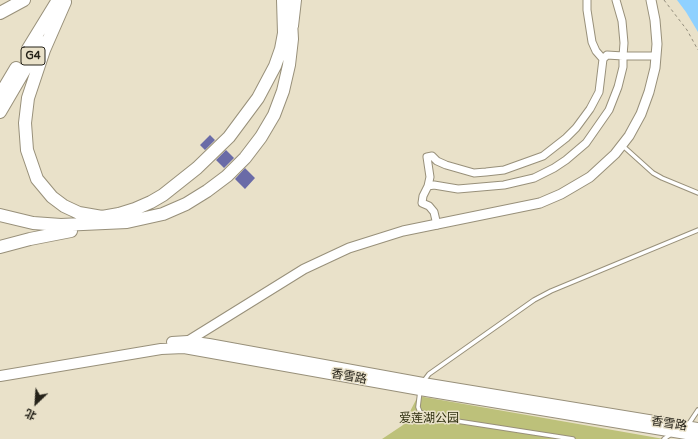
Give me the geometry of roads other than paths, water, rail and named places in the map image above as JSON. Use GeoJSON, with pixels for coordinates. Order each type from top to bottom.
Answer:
{"type":"FeatureCollection","features":[{"type":"Feature","properties":{"kind":"highway"},"geometry":{"type":"LineString","coordinates":[[0,12],[24,0]]}},
{"type":"Feature","properties":{"kind":"highway"},"geometry":{"type":"LineString","coordinates":[[0,247],[102,221],[143,206],[157,198],[197,168],[229,137],[258,98],[276,66],[284,33],[283,0]]}},
{"type":"Feature","properties":{"kind":"highway"},"geometry":{"type":"LineString","coordinates":[[289,0],[292,26]]}},
{"type":"Feature","properties":{"kind":"highway"},"geometry":{"type":"LineString","coordinates":[[0,215],[46,225],[140,220],[163,214],[202,195],[217,184],[240,163],[261,138],[279,103],[289,65],[295,0]]}},
{"type":"Feature","properties":{"kind":"highway"},"geometry":{"type":"LineString","coordinates":[[63,1],[38,66],[28,98],[25,123],[27,150],[37,179],[52,197],[64,206],[102,221]]}},
{"type":"Feature","properties":{"kind":"highway","name":"G4"},"geometry":{"type":"LineString","coordinates":[[0,95],[63,1]]}},
{"type":"Feature","properties":{"kind":"highway","name":"G4"},"geometry":{"type":"LineString","coordinates":[[0,112],[63,1]]}},
{"type":"Feature","properties":{"kind":"highway"},"geometry":{"type":"LineString","coordinates":[[0,209],[20,215],[47,219],[102,221]]}},
{"type":"Feature","properties":{"kind":"main road","name":"香雪路"},"geometry":{"type":"LineString","coordinates":[[0,369],[162,343],[186,345],[698,436]]}},
{"type":"Feature","properties":{"kind":"main road","name":"香雪路"},"geometry":{"type":"LineString","coordinates":[[0,376],[186,345]]}},
{"type":"Feature","properties":{"kind":"main road","name":"香雪路"},"geometry":{"type":"LineString","coordinates":[[421,387],[698,428]]}},
{"type":"Feature","properties":{"kind":"street"},"geometry":{"type":"LineString","coordinates":[[587,0],[592,42],[596,51],[603,59]]}},
{"type":"Feature","properties":{"kind":"street"},"geometry":{"type":"LineString","coordinates":[[428,186],[434,185],[458,189],[504,185],[534,178],[566,160],[586,143],[609,110],[618,87],[623,67],[624,43],[622,21],[616,0]]}},
{"type":"Feature","properties":{"kind":"street"},"geometry":{"type":"LineString","coordinates":[[186,345],[304,269],[349,248],[379,238],[529,206],[561,194],[590,177],[607,162],[622,145],[635,125],[646,103],[656,56],[656,32],[650,0]]}},
{"type":"Feature","properties":{"kind":"street"},"geometry":{"type":"LineString","coordinates":[[437,225],[434,212],[429,206],[422,202],[430,177],[427,157],[432,156],[437,161],[446,165],[474,173],[504,170],[543,156],[576,128],[590,108],[599,92],[603,59],[607,55],[656,56]]}},
{"type":"Feature","properties":{"kind":"lane"},"geometry":{"type":"LineString","coordinates":[[622,145],[662,178],[698,192]]}},
{"type":"Feature","properties":{"kind":"lane"},"geometry":{"type":"LineString","coordinates":[[573,439],[431,417],[420,412],[418,407],[417,402],[421,387],[429,374],[534,300],[551,291],[698,230]]}},
{"type":"Feature","properties":{"kind":"lane"},"geometry":{"type":"LineString","coordinates":[[664,439],[673,432],[688,427],[698,410]]}},
{"type":"Feature","properties":{"kind":"water"},"geometry":{"type":"Polygon","coordinates":[[[677,0],[698,0],[698,32],[686,12],[677,0]]]}},
{"type":"Feature","properties":{"kind":"park label","name":"爱莲湖公园"},"geometry":{"type":"Point","coordinates":[429,419]}}]}
